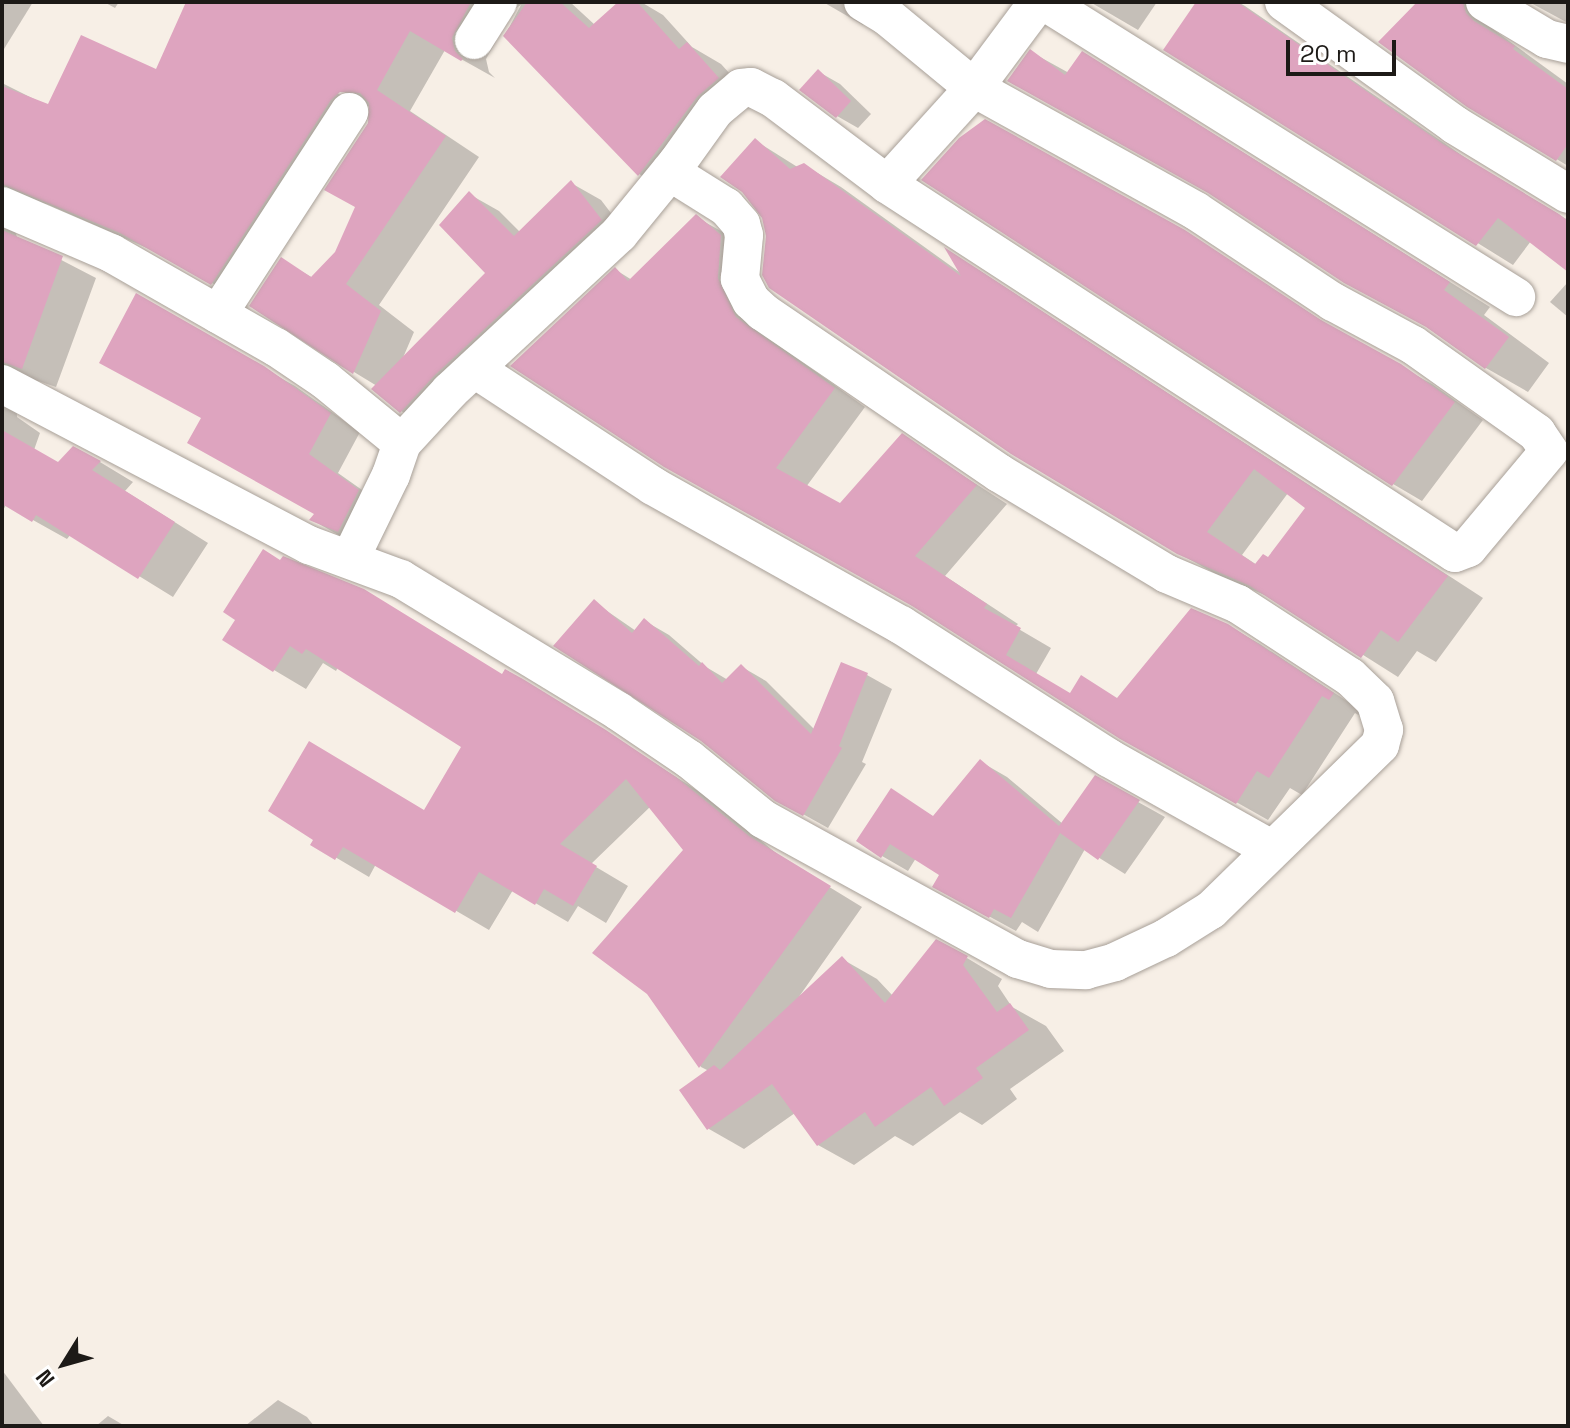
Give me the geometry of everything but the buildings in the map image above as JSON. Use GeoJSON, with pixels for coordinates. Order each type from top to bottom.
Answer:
{"type":"FeatureCollection","features":[{"type":"Feature","properties":{"kind":"street"},"geometry":{"type":"LineString","coordinates":[[474,40],[498,2]]}},
{"type":"Feature","properties":{"kind":"street"},"geometry":{"type":"LineString","coordinates":[[350,559],[391,475],[402,443],[475,369],[619,234],[724,100],[741,88],[751,87],[773,98],[887,184],[1455,553],[1468,548],[1549,451],[1537,433],[1413,345],[1333,302],[1196,211],[974,88],[888,17],[863,2]]}},
{"type":"Feature","properties":{"kind":"street"},"geometry":{"type":"LineString","coordinates":[[887,184],[974,88],[1038,2]]}},
{"type":"Feature","properties":{"kind":"street"},"geometry":{"type":"LineString","coordinates":[[1045,2],[1516,297]]}},
{"type":"Feature","properties":{"kind":"street"},"geometry":{"type":"LineString","coordinates":[[1485,2],[1547,39],[1568,44]]}},
{"type":"Feature","properties":{"kind":"street"},"geometry":{"type":"LineString","coordinates":[[1297,5],[1455,125],[1568,194]]}},
{"type":"Feature","properties":{"kind":"street"},"geometry":{"type":"LineString","coordinates":[[218,314],[349,112]]}},
{"type":"Feature","properties":{"kind":"street"},"geometry":{"type":"LineString","coordinates":[[2,384],[221,495],[309,545],[401,579],[618,711],[689,759],[763,819],[809,848],[1018,959],[1051,969],[1086,970],[1115,962],[1166,938],[1211,910],[1380,745],[1384,730],[1375,701],[1350,677],[1238,604],[1167,574],[999,473],[763,312],[751,301],[740,279],[744,235],[741,224],[726,207],[670,172]]}},
{"type":"Feature","properties":{"kind":"street"},"geometry":{"type":"LineString","coordinates":[[2,206],[111,253],[218,314],[325,380],[402,443]]}},
{"type":"Feature","properties":{"kind":"street"},"geometry":{"type":"LineString","coordinates":[[475,369],[653,486],[901,625],[1109,758],[1271,849]]}}]}
